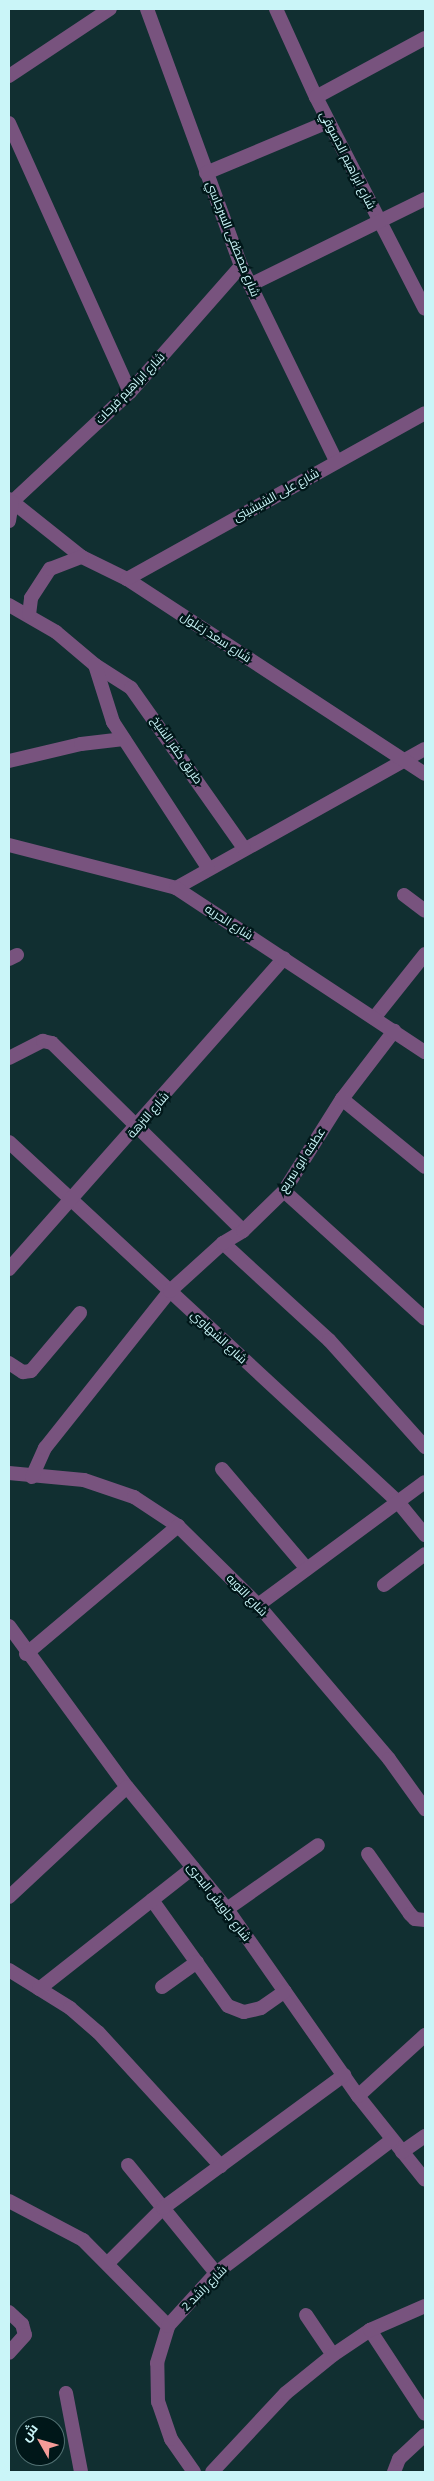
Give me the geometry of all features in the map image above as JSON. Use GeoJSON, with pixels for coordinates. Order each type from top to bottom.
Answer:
{"type":"FeatureCollection","features":[{"type":"Feature","properties":{"kind":"street"},"geometry":{"type":"LineString","coordinates":[[9,76],[110,9]]}},
{"type":"Feature","properties":{"kind":"street","name":"شارع مصطفى السرجاسي"},"geometry":{"type":"LineString","coordinates":[[147,9],[241,266],[336,461]]}},
{"type":"Feature","properties":{"kind":"street","name":"شارع ابراهيم الدسوقي"},"geometry":{"type":"LineString","coordinates":[[276,9],[328,122],[425,309]]}},
{"type":"Feature","properties":{"kind":"street"},"geometry":{"type":"LineString","coordinates":[[316,97],[425,38]]}},
{"type":"Feature","properties":{"kind":"street"},"geometry":{"type":"LineString","coordinates":[[206,173],[328,122]]}},
{"type":"Feature","properties":{"kind":"street"},"geometry":{"type":"LineString","coordinates":[[9,123],[130,392]]}},
{"type":"Feature","properties":{"kind":"street"},"geometry":{"type":"LineString","coordinates":[[250,285],[425,198]]}},
{"type":"Feature","properties":{"kind":"street","name":"شارع ابراهيم فرحات"},"geometry":{"type":"LineString","coordinates":[[10,500],[130,392],[241,266]]}},
{"type":"Feature","properties":{"kind":"street","name":"شارع على الشيشينى"},"geometry":{"type":"LineString","coordinates":[[127,578],[425,413]]}},
{"type":"Feature","properties":{"kind":"street"},"geometry":{"type":"LineString","coordinates":[[9,522],[10,500]]}},
{"type":"Feature","properties":{"kind":"street","name":"شارع سعد زغلول"},"geometry":{"type":"LineString","coordinates":[[10,500],[82,557],[127,578],[425,774]]}},
{"type":"Feature","properties":{"kind":"street"},"geometry":{"type":"LineString","coordinates":[[29,615],[31,598],[44,575],[65,560],[82,557]]}},
{"type":"Feature","properties":{"kind":"street","name":"طريق كفر الشيخ"},"geometry":{"type":"LineString","coordinates":[[9,604],[56,632],[95,665],[131,688],[145,704],[244,848]]}},
{"type":"Feature","properties":{"kind":"street"},"geometry":{"type":"LineString","coordinates":[[95,665],[104,704],[124,740],[208,868]]}},
{"type":"Feature","properties":{"kind":"street"},"geometry":{"type":"LineString","coordinates":[[9,761],[81,744],[124,740]]}},
{"type":"Feature","properties":{"kind":"street"},"geometry":{"type":"LineString","coordinates":[[176,888],[208,868],[425,749]]}},
{"type":"Feature","properties":{"kind":"street","name":"شارع الحريه"},"geometry":{"type":"LineString","coordinates":[[9,845],[176,888],[425,1052]]}},
{"type":"Feature","properties":{"kind":"street"},"geometry":{"type":"LineString","coordinates":[[404,895],[425,911]]}},
{"type":"Feature","properties":{"kind":"street"},"geometry":{"type":"LineString","coordinates":[[374,1018],[425,954]]}},
{"type":"Feature","properties":{"kind":"street","name":"شارع النزهة"},"geometry":{"type":"LineString","coordinates":[[9,1270],[72,1201],[284,958]]}},
{"type":"Feature","properties":{"kind":"street","name":"عطفه ابو سريع"},"geometry":{"type":"LineString","coordinates":[[32,1477],[45,1448],[170,1291],[223,1243],[243,1232],[284,1191],[342,1099],[394,1031]]}},
{"type":"Feature","properties":{"kind":"street"},"geometry":{"type":"LineString","coordinates":[[9,1058],[43,1041],[52,1043],[243,1232]]}},
{"type":"Feature","properties":{"kind":"street"},"geometry":{"type":"LineString","coordinates":[[342,1099],[425,1167]]}},
{"type":"Feature","properties":{"kind":"street","name":"شارع الشهاوي"},"geometry":{"type":"LineString","coordinates":[[9,1142],[398,1502],[425,1535]]}},
{"type":"Feature","properties":{"kind":"street"},"geometry":{"type":"LineString","coordinates":[[284,1191],[425,1320]]}},
{"type":"Feature","properties":{"kind":"street"},"geometry":{"type":"LineString","coordinates":[[223,1243],[329,1340],[425,1447]]}},
{"type":"Feature","properties":{"kind":"street"},"geometry":{"type":"LineString","coordinates":[[9,1363],[23,1372],[31,1371],[80,1313]]}},
{"type":"Feature","properties":{"kind":"street"},"geometry":{"type":"LineString","coordinates":[[222,1470],[307,1570]]}},
{"type":"Feature","properties":{"kind":"street","name":"شارع التوبه"},"geometry":{"type":"LineString","coordinates":[[9,1473],[93,1483],[134,1497],[178,1526],[258,1605],[388,1759],[425,1809]]}},
{"type":"Feature","properties":{"kind":"street"},"geometry":{"type":"LineString","coordinates":[[258,1605],[425,1482]]}},
{"type":"Feature","properties":{"kind":"street"},"geometry":{"type":"LineString","coordinates":[[26,1654],[178,1526]]}},
{"type":"Feature","properties":{"kind":"street"},"geometry":{"type":"LineString","coordinates":[[384,1585],[425,1554]]}},
{"type":"Feature","properties":{"kind":"street","name":"شارع جاويش البحرى"},"geometry":{"type":"LineString","coordinates":[[9,1626],[26,1654],[127,1787],[227,1910],[358,2096],[425,2180]]}},
{"type":"Feature","properties":{"kind":"street"},"geometry":{"type":"LineString","coordinates":[[9,1897],[127,1787]]}},
{"type":"Feature","properties":{"kind":"street"},"geometry":{"type":"LineString","coordinates":[[227,1910],[318,1845]]}},
{"type":"Feature","properties":{"kind":"street"},"geometry":{"type":"LineString","coordinates":[[368,1854],[410,1914],[415,1919],[425,1920]]}},
{"type":"Feature","properties":{"kind":"street"},"geometry":{"type":"LineString","coordinates":[[39,1989],[193,1868]]}},
{"type":"Feature","properties":{"kind":"street"},"geometry":{"type":"LineString","coordinates":[[152,1900],[228,2006],[244,2012],[261,2008],[285,1991]]}},
{"type":"Feature","properties":{"kind":"street"},"geometry":{"type":"LineString","coordinates":[[162,1987],[197,1962]]}},
{"type":"Feature","properties":{"kind":"street"},"geometry":{"type":"LineString","coordinates":[[9,1970],[39,1989],[98,2032],[221,2166]]}},
{"type":"Feature","properties":{"kind":"street"},"geometry":{"type":"LineString","coordinates":[[358,2096],[425,2035]]}},
{"type":"Feature","properties":{"kind":"street"},"geometry":{"type":"LineString","coordinates":[[108,2263],[163,2208],[344,2075]]}},
{"type":"Feature","properties":{"kind":"street"},"geometry":{"type":"LineString","coordinates":[[402,2152],[425,2136]]}},
{"type":"Feature","properties":{"kind":"street","name":"شارع راشد 2"},"geometry":{"type":"LineString","coordinates":[[194,2472],[171,2439],[158,2402],[157,2363],[168,2326],[216,2273],[392,2140]]}},
{"type":"Feature","properties":{"kind":"street"},"geometry":{"type":"LineString","coordinates":[[128,2165],[216,2273]]}},
{"type":"Feature","properties":{"kind":"street"},"geometry":{"type":"LineString","coordinates":[[9,2201],[54,2221],[108,2263],[168,2326]]}},
{"type":"Feature","properties":{"kind":"street"},"geometry":{"type":"LineString","coordinates":[[212,2472],[286,2393],[332,2355],[370,2330],[425,2306]]}},
{"type":"Feature","properties":{"kind":"street"},"geometry":{"type":"LineString","coordinates":[[9,2312],[22,2324],[25,2335],[9,2353]]}},
{"type":"Feature","properties":{"kind":"street"},"geometry":{"type":"LineString","coordinates":[[306,2315],[332,2355]]}},
{"type":"Feature","properties":{"kind":"street"},"geometry":{"type":"LineString","coordinates":[[370,2330],[425,2414]]}},
{"type":"Feature","properties":{"kind":"street"},"geometry":{"type":"LineString","coordinates":[[66,2393],[81,2472]]}},
{"type":"Feature","properties":{"kind":"street"},"geometry":{"type":"LineString","coordinates":[[394,2472],[399,2459],[425,2435]]}}]}
